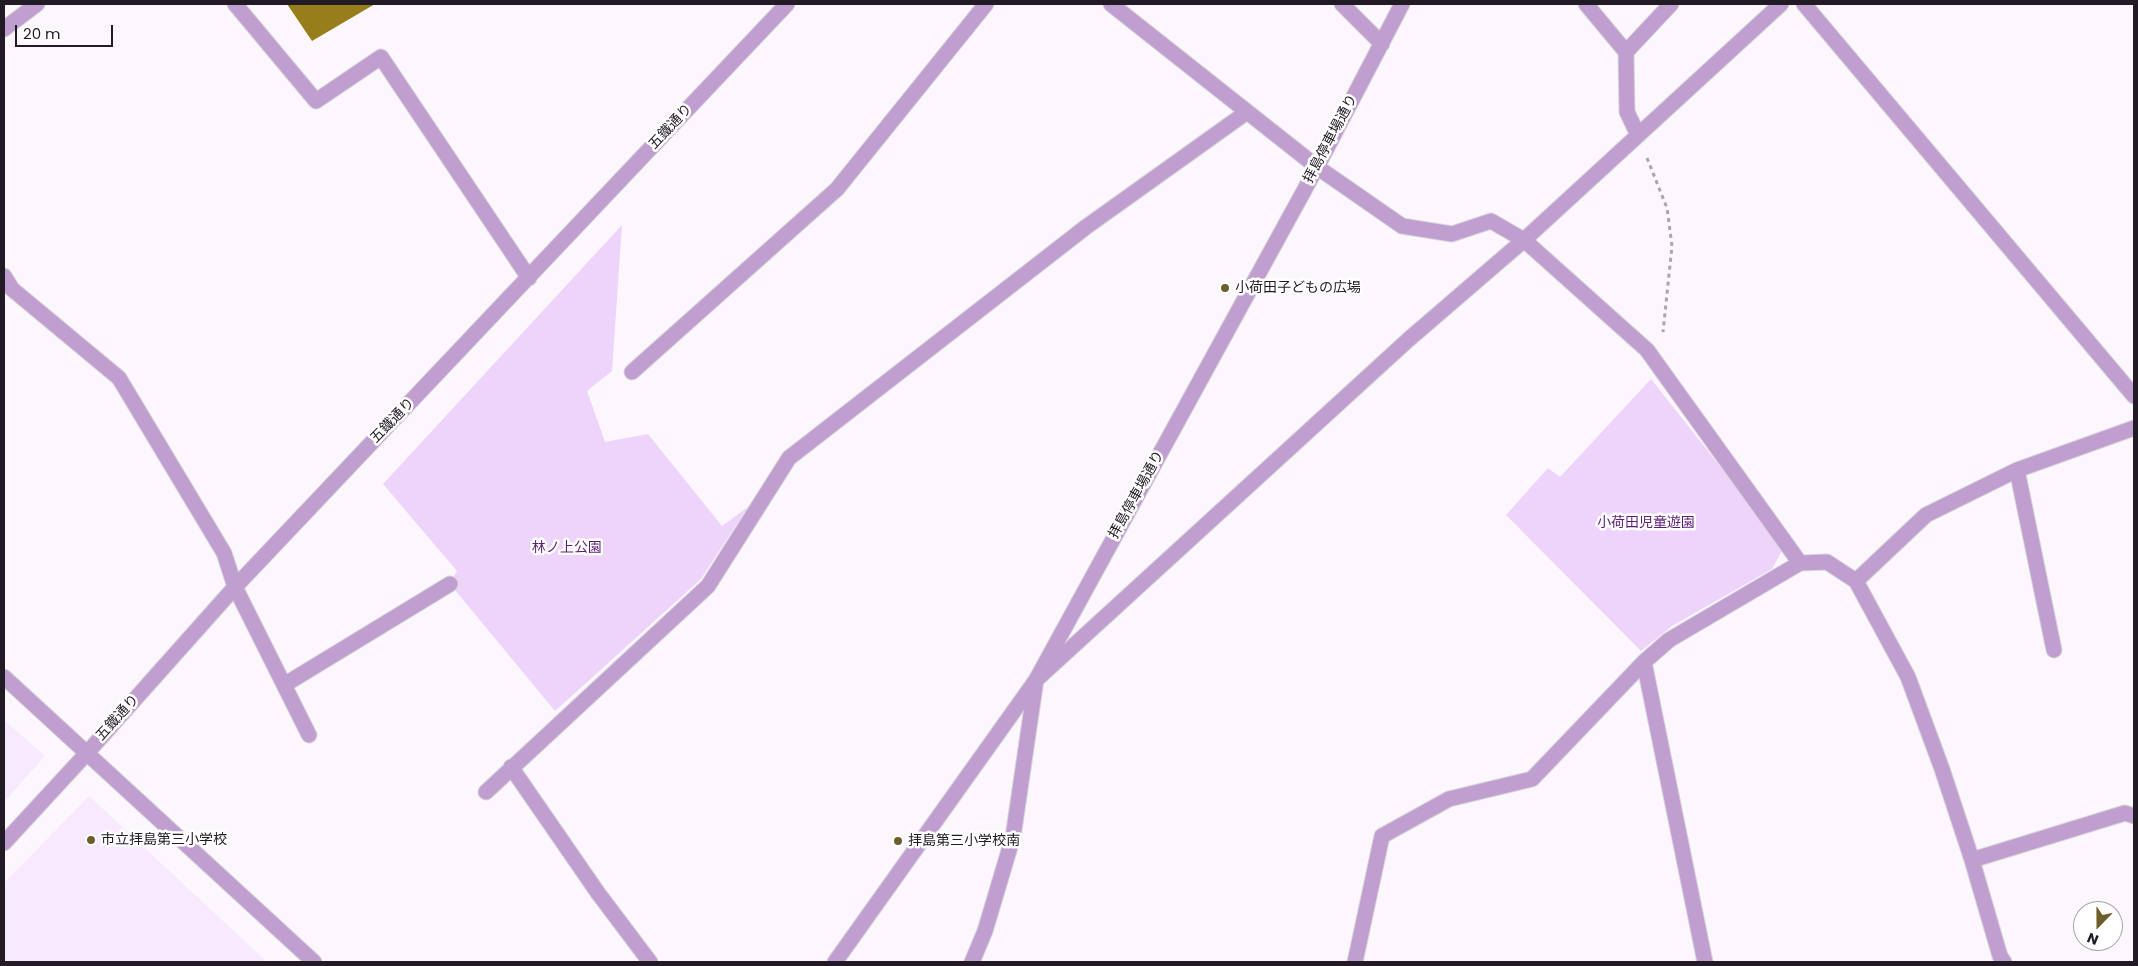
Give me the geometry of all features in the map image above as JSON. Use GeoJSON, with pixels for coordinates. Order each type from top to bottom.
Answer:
{"type":"FeatureCollection","features":[{"type":"Feature","properties":{"kind":"street"},"geometry":{"type":"LineString","coordinates":[[4,29],[37,4]]}},
{"type":"Feature","properties":{"kind":"street"},"geometry":{"type":"LineString","coordinates":[[235,4],[316,101],[381,57],[529,278]]}},
{"type":"Feature","properties":{"kind":"street","name":"五鐵通り"},"geometry":{"type":"LineString","coordinates":[[4,843],[235,587],[787,4]]}},
{"type":"Feature","properties":{"kind":"street"},"geometry":{"type":"LineString","coordinates":[[632,372],[837,189],[986,4]]}},
{"type":"Feature","properties":{"kind":"street"},"geometry":{"type":"LineString","coordinates":[[1111,4],[1316,167],[1402,226],[1452,234],[1491,221],[1524,240],[1647,350],[1800,563]]}},
{"type":"Feature","properties":{"kind":"street"},"geometry":{"type":"LineString","coordinates":[[1342,4],[1382,44]]}},
{"type":"Feature","properties":{"kind":"street","name":"拝島停車場通り"},"geometry":{"type":"LineString","coordinates":[[835,962],[1036,680],[1316,167],[1402,4]]}},
{"type":"Feature","properties":{"kind":"street"},"geometry":{"type":"LineString","coordinates":[[1586,4],[1626,52],[1627,112],[1638,135]]}},
{"type":"Feature","properties":{"kind":"street"},"geometry":{"type":"LineString","coordinates":[[1626,52],[1671,4]]}},
{"type":"Feature","properties":{"kind":"street"},"geometry":{"type":"LineString","coordinates":[[972,962],[986,931],[1014,837],[1036,680],[1408,340],[1524,240],[1781,4]]}},
{"type":"Feature","properties":{"kind":"street"},"geometry":{"type":"LineString","coordinates":[[1804,4],[2134,396]]}},
{"type":"Feature","properties":{"kind":"street"},"geometry":{"type":"LineString","coordinates":[[486,792],[708,586],[789,458],[1086,227],[1248,112]]}},
{"type":"Feature","properties":{"kind":"street"},"geometry":{"type":"LineString","coordinates":[[4,276],[12,289],[119,378],[224,553],[235,587],[309,735]]}},
{"type":"Feature","properties":{"kind":"street"},"geometry":{"type":"LineString","coordinates":[[1856,581],[1926,515],[2017,470],[2134,428]]}},
{"type":"Feature","properties":{"kind":"street"},"geometry":{"type":"LineString","coordinates":[[2017,470],[2054,650]]}},
{"type":"Feature","properties":{"kind":"street"},"geometry":{"type":"LineString","coordinates":[[1355,962],[1382,836],[1449,799],[1532,779],[1644,662],[1669,640],[1800,563],[1827,562],[1856,581],[1908,677],[1942,769],[1972,860],[2000,956],[2004,962]]}},
{"type":"Feature","properties":{"kind":"street"},"geometry":{"type":"LineString","coordinates":[[284,685],[450,584]]}},
{"type":"Feature","properties":{"kind":"street"},"geometry":{"type":"LineString","coordinates":[[1644,662],[1705,962]]}},
{"type":"Feature","properties":{"kind":"street"},"geometry":{"type":"LineString","coordinates":[[4,677],[314,962]]}},
{"type":"Feature","properties":{"kind":"street"},"geometry":{"type":"LineString","coordinates":[[511,767],[598,893],[650,962]]}},
{"type":"Feature","properties":{"kind":"street"},"geometry":{"type":"LineString","coordinates":[[1972,860],[2125,813],[2134,816]]}},
{"type":"Feature","properties":{"kind":"path"},"geometry":{"type":"LineString","coordinates":[[1638,135],[1666,208],[1672,246],[1659,365]]}},
{"type":"Feature","properties":{"kind":"shaded area"},"geometry":{"type":"Polygon","coordinates":[[[4,720],[45,756],[4,802],[4,720]]]}},
{"type":"Feature","properties":{"kind":"shaded area","name":"市立拝島第三小学校"},"geometry":{"type":"Polygon","coordinates":[[[89,796],[267,962],[4,962],[4,883],[89,796]]]}},
{"type":"Feature","properties":{"kind":"green space","name":"林ノ上公園"},"geometry":{"type":"Polygon","coordinates":[[[622,225],[612,371],[587,391],[605,442],[648,434],[722,526],[748,507],[701,579],[555,711],[450,584],[457,571],[383,484],[622,225]]]}},
{"type":"Feature","properties":{"kind":"green space","name":"小荷田児童遊園"},"geometry":{"type":"Polygon","coordinates":[[[1651,379],[1784,547],[1772,569],[1672,626],[1641,651],[1506,515],[1548,468],[1560,477],[1651,379]]]}},
{"type":"Feature","properties":{"kind":"building"},"geometry":{"type":"Polygon","coordinates":[[[287,4],[375,4],[312,41],[287,4]]]}},
{"type":"Feature","properties":{"kind":"place","name":"小荷田子どもの広場"},"geometry":{"type":"Point","coordinates":[1225,288]}},
{"type":"Feature","properties":{"kind":"place","name":"市立拝島第三小学校"},"geometry":{"type":"Point","coordinates":[91,840]}},
{"type":"Feature","properties":{"kind":"place","name":"拝島第三小学校南"},"geometry":{"type":"Point","coordinates":[898,841]}}]}
